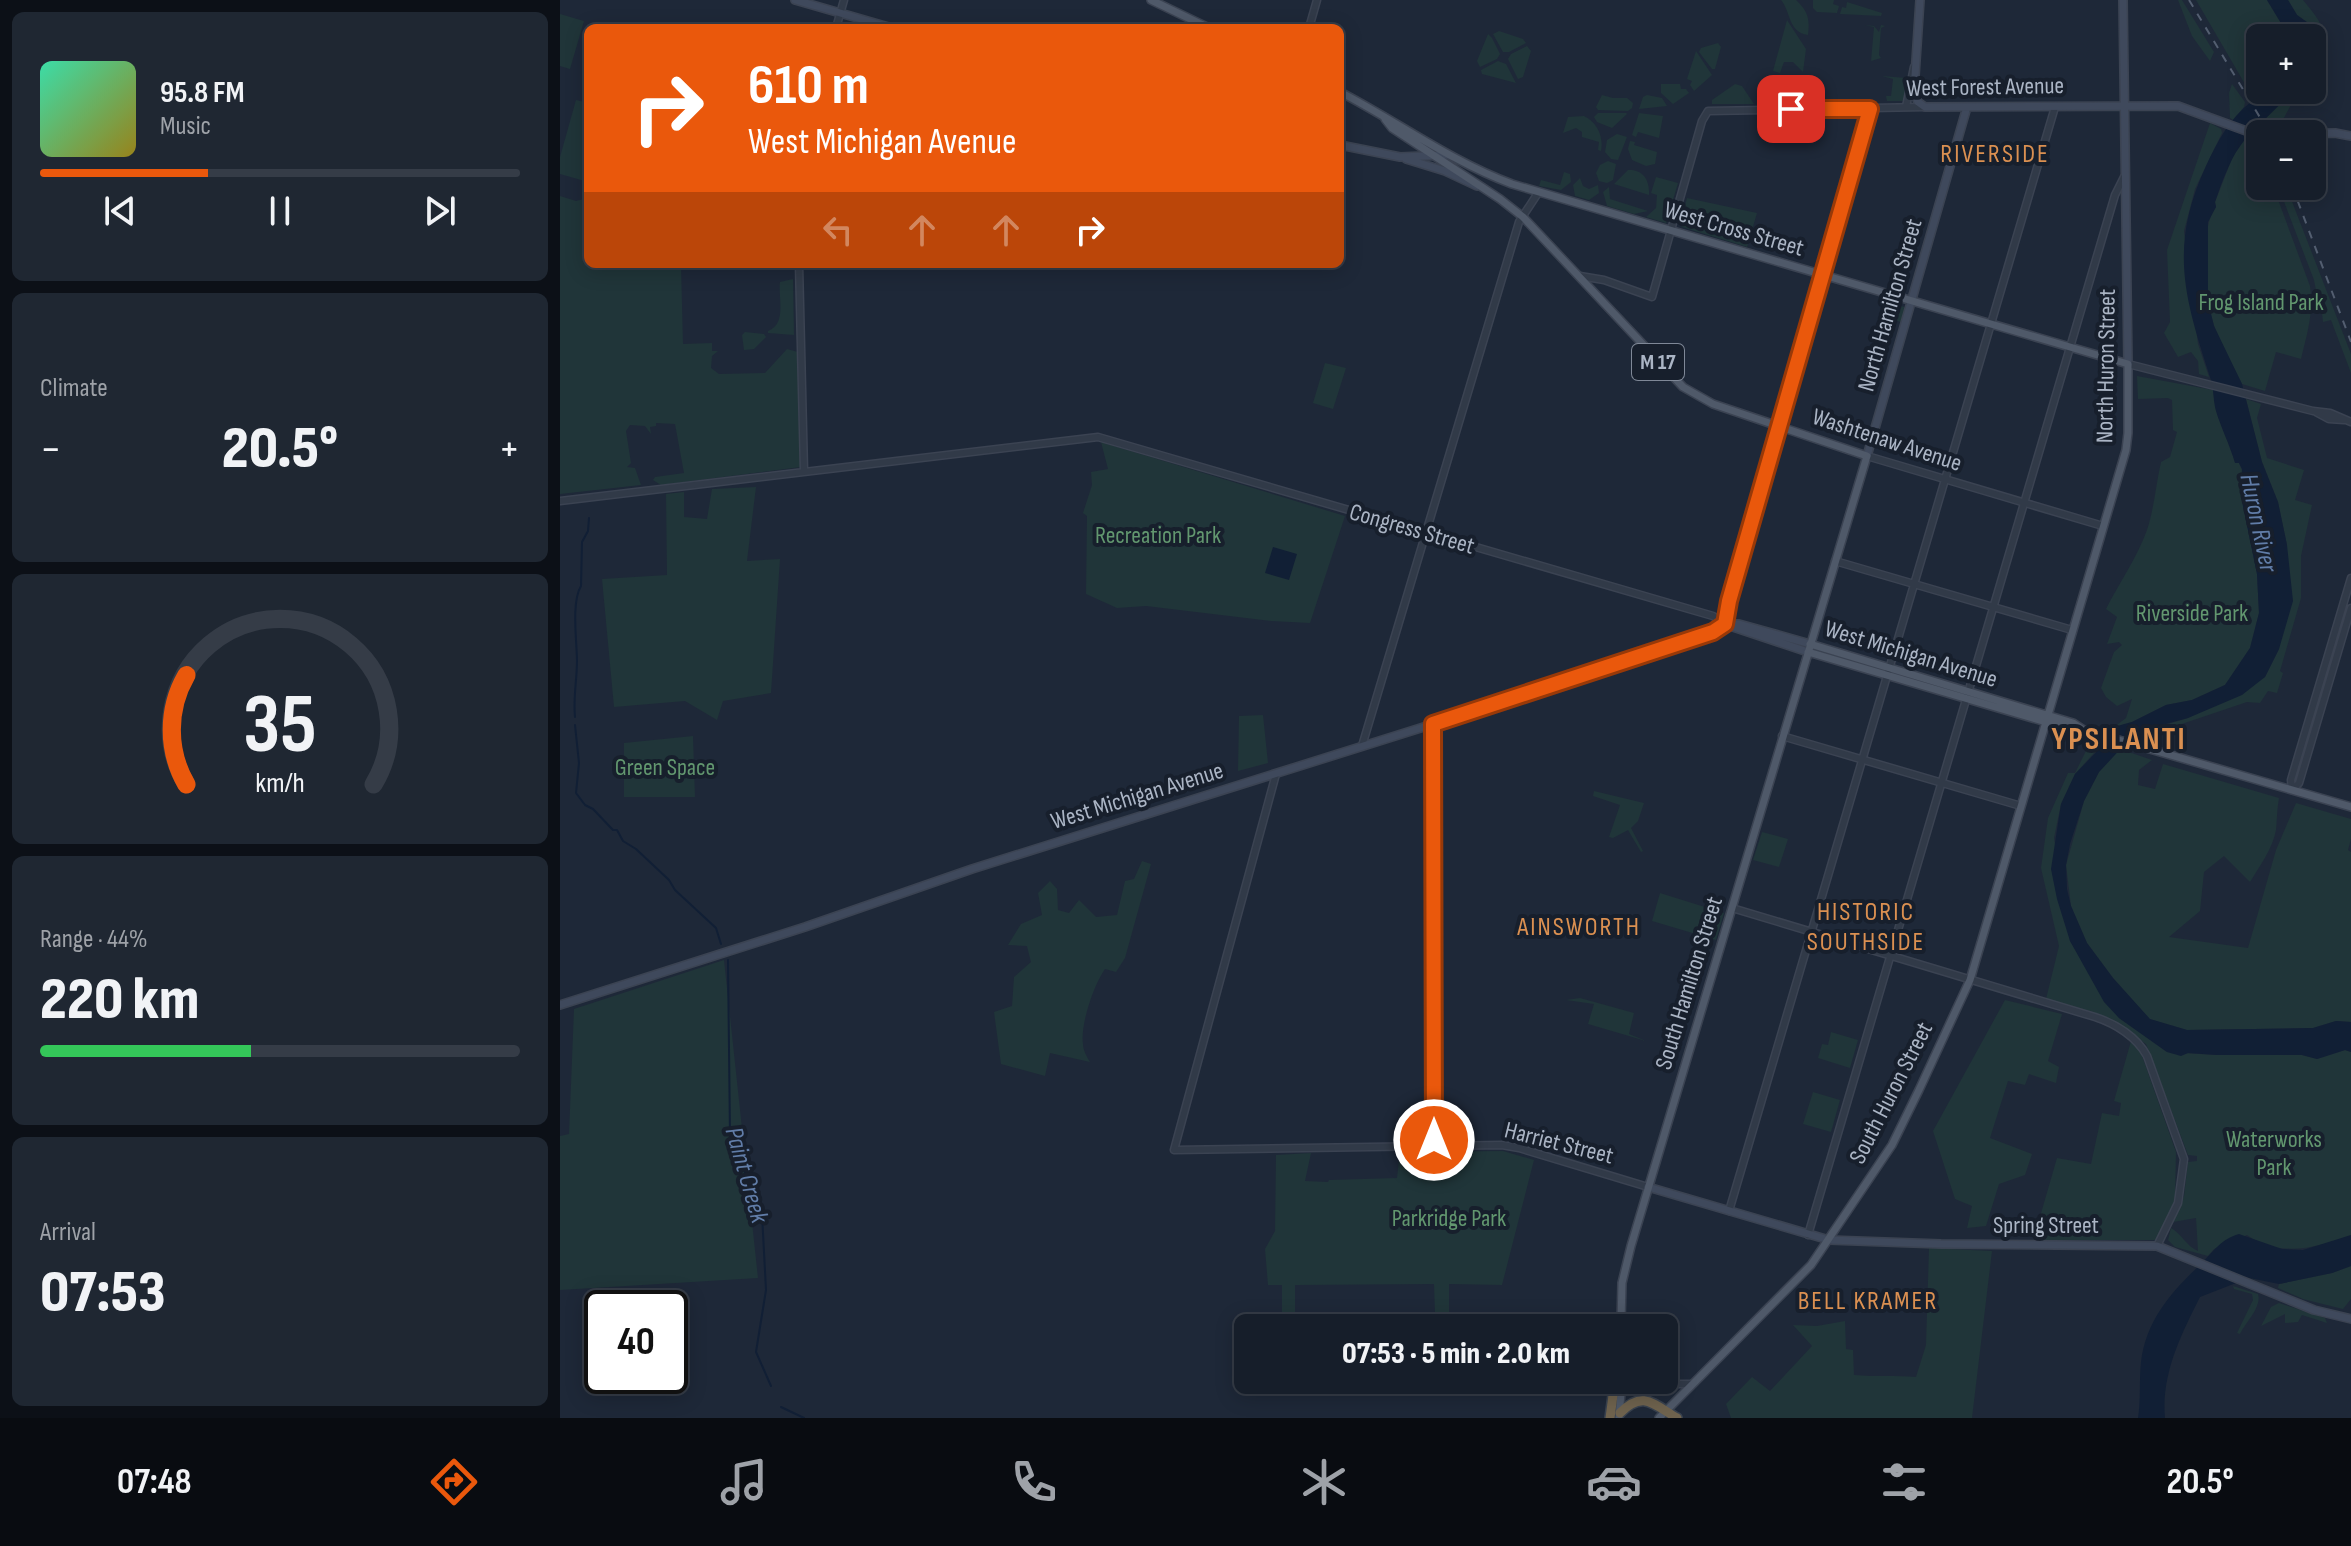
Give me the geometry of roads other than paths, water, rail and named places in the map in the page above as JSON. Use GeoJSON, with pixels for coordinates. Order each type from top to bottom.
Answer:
{"type":"FeatureCollection","features":[{"type":"Feature","properties":{"kind":"highway"},"geometry":{"type":"LineString","coordinates":[[1610,1418],[1616,1394]]}},
{"type":"Feature","properties":{"kind":"highway"},"geometry":{"type":"LineString","coordinates":[[1619,1415],[1630,1402],[1639,1399],[1650,1402],[1662,1415],[1677,1418]]}},
{"type":"Feature","properties":{"kind":"main road"},"geometry":{"type":"LineString","coordinates":[[795,0],[878,24]]}},
{"type":"Feature","properties":{"kind":"main road"},"geometry":{"type":"LineString","coordinates":[[1151,0],[1201,24]]}},
{"type":"Feature","properties":{"kind":"main road"},"geometry":{"type":"LineString","coordinates":[[1920,0],[1914,96],[1925,107]]}},
{"type":"Feature","properties":{"kind":"main road","name":"North Huron Street"},"geometry":{"type":"LineString","coordinates":[[2046,718],[2128,438],[2123,0]]}},
{"type":"Feature","properties":{"kind":"main road","name":"Washtenaw Avenue"},"geometry":{"type":"LineString","coordinates":[[1344,94],[1385,119],[1396,122],[1447,155]]}},
{"type":"Feature","properties":{"kind":"main road","name":"West Forest Avenue"},"geometry":{"type":"LineString","coordinates":[[1925,107],[2178,106],[2246,131]]}},
{"type":"Feature","properties":{"kind":"main road","name":"North Hamilton Street"},"geometry":{"type":"LineString","coordinates":[[1809,648],[1967,107]]}},
{"type":"Feature","properties":{"kind":"main road","name":"Washtenaw Avenue"},"geometry":{"type":"LineString","coordinates":[[1385,119],[1413,143],[1523,217],[1683,387],[1708,402],[1867,456]]}},
{"type":"Feature","properties":{"kind":"main road"},"geometry":{"type":"LineString","coordinates":[[2326,133],[2351,136]]}},
{"type":"Feature","properties":{"kind":"main road"},"geometry":{"type":"LineString","coordinates":[[1400,157],[1413,152],[1413,143]]}},
{"type":"Feature","properties":{"kind":"main road"},"geometry":{"type":"LineString","coordinates":[[1344,146],[1400,157],[1445,171],[1487,191]]}},
{"type":"Feature","properties":{"kind":"main road"},"geometry":{"type":"LineString","coordinates":[[1400,157],[1447,155]]}},
{"type":"Feature","properties":{"kind":"main road","name":"West Cross Street"},"geometry":{"type":"LineString","coordinates":[[1447,155],[1491,177],[1538,193],[2128,364]]}},
{"type":"Feature","properties":{"kind":"main road","name":"West Michigan Avenue"},"geometry":{"type":"LineString","coordinates":[[560,1005],[805,927],[972,869],[1433,724],[1713,632],[1725,624],[1739,624],[1888,672],[2073,723],[2084,730],[2132,745],[2351,807]]}},
{"type":"Feature","properties":{"kind":"main road","name":"South Hamilton Street"},"geometry":{"type":"LineString","coordinates":[[1622,1314],[1624,1272],[1809,648]]}},
{"type":"Feature","properties":{"kind":"main road","name":"South Huron Street"},"geometry":{"type":"LineString","coordinates":[[1662,1415],[1798,1280],[1829,1240],[1892,1145],[1970,980],[2046,718]]}},
{"type":"Feature","properties":{"kind":"main road","name":"Harriet Street"},"geometry":{"type":"LineString","coordinates":[[1648,1187],[1829,1240]]}},
{"type":"Feature","properties":{"kind":"main road","name":"Spring Street"},"geometry":{"type":"LineString","coordinates":[[1829,1240],[2157,1246],[2314,1310],[2351,1319]]}},
{"type":"Feature","properties":{"kind":"main road"},"geometry":{"type":"LineString","coordinates":[[1619,1415],[1620,1394]]}},
{"type":"Feature","properties":{"kind":"street"},"geometry":{"type":"LineString","coordinates":[[837,24],[844,0]]}},
{"type":"Feature","properties":{"kind":"street"},"geometry":{"type":"LineString","coordinates":[[1310,24],[1317,0]]}},
{"type":"Feature","properties":{"kind":"street"},"geometry":{"type":"LineString","coordinates":[[1906,107],[1914,67]]}},
{"type":"Feature","properties":{"kind":"street","name":"West Forest Avenue"},"geometry":{"type":"LineString","coordinates":[[1671,231],[1702,121],[1708,111],[1925,107]]}},
{"type":"Feature","properties":{"kind":"street"},"geometry":{"type":"LineString","coordinates":[[1729,1211],[2055,107]]}},
{"type":"Feature","properties":{"kind":"street"},"geometry":{"type":"LineString","coordinates":[[1725,624],[1725,614],[1870,109]]}},
{"type":"Feature","properties":{"kind":"street"},"geometry":{"type":"LineString","coordinates":[[1808,1235],[2115,195],[2124,177]]}},
{"type":"Feature","properties":{"kind":"street"},"geometry":{"type":"LineString","coordinates":[[1362,746],[1511,249],[1523,217],[1538,193]]}},
{"type":"Feature","properties":{"kind":"street"},"geometry":{"type":"LineString","coordinates":[[1580,276],[1604,280],[1652,297],[1671,231]]}},
{"type":"Feature","properties":{"kind":"street"},"geometry":{"type":"LineString","coordinates":[[560,501],[804,471],[799,268]]}},
{"type":"Feature","properties":{"kind":"street","name":"West Cross Street"},"geometry":{"type":"LineString","coordinates":[[2128,364],[2258,395],[2313,411],[2326,418],[2348,421]]}},
{"type":"Feature","properties":{"kind":"street","name":"Congress Street"},"geometry":{"type":"LineString","coordinates":[[804,471],[1098,437],[1713,616],[1725,624]]}},
{"type":"Feature","properties":{"kind":"street","name":"Washtenaw Avenue"},"geometry":{"type":"LineString","coordinates":[[1867,456],[2103,526]]}},
{"type":"Feature","properties":{"kind":"street"},"geometry":{"type":"LineString","coordinates":[[1835,561],[2072,630]]}},
{"type":"Feature","properties":{"kind":"street"},"geometry":{"type":"LineString","coordinates":[[2292,790],[2292,775],[2351,578]]}},
{"type":"Feature","properties":{"kind":"street"},"geometry":{"type":"LineString","coordinates":[[2292,790],[2299,783],[2351,608]]}},
{"type":"Feature","properties":{"kind":"street"},"geometry":{"type":"LineString","coordinates":[[1433,724],[1434,1146]]}},
{"type":"Feature","properties":{"kind":"street"},"geometry":{"type":"LineString","coordinates":[[1782,736],[2021,806]]}},
{"type":"Feature","properties":{"kind":"street","name":"Harriet Street"},"geometry":{"type":"LineString","coordinates":[[1276,774],[1174,1150],[1502,1145],[1648,1187]]}},
{"type":"Feature","properties":{"kind":"street"},"geometry":{"type":"LineString","coordinates":[[1732,908],[2108,1021],[2142,1046],[2184,1159],[2178,1203],[2157,1246]]}},
{"type":"Feature","properties":{"kind":"street"},"geometry":{"type":"LineString","coordinates":[[1678,1383],[1691,1384]]}},
{"type":"Feature","properties":{"kind":"water"},"geometry":{"type":"Polygon","coordinates":[[[2267,0],[2288,0],[2297,15],[2310,24],[2282,24],[2267,0]]]}},
{"type":"Feature","properties":{"kind":"water","name":"Huron River"},"geometry":{"type":"Polygon","coordinates":[[[2249,104],[2280,104],[2264,120],[2246,120],[2246,139],[2224,176],[2216,207],[2208,222],[2208,302],[2214,326],[2242,384],[2262,462],[2278,502],[2287,545],[2293,601],[2279,649],[2265,677],[2242,695],[2188,718],[2143,730],[2099,772],[2084,801],[2070,844],[2066,865],[2067,889],[2087,943],[2150,1019],[2187,1030],[2313,1028],[2336,1021],[2351,1022],[2351,1052],[2345,1050],[2317,1059],[2302,1055],[2188,1053],[2181,1056],[2167,1052],[2119,1018],[2104,1002],[2070,941],[2051,869],[2061,804],[2075,774],[2115,733],[2114,727],[2225,685],[2250,648],[2259,613],[2257,574],[2241,496],[2242,469],[2239,463],[2235,463],[2216,411],[2184,273],[2187,223],[2194,195],[2215,148],[2237,115],[2249,104]]]}},
{"type":"Feature","properties":{"kind":"water"},"geometry":{"type":"Polygon","coordinates":[[[1273,547],[1297,554],[1289,580],[1265,573],[1273,547]]]}},
{"type":"Feature","properties":{"kind":"water"},"geometry":{"type":"Polygon","coordinates":[[[2239,1234],[2282,1249],[2303,1250],[2351,1235],[2351,1266],[2279,1284],[2220,1272],[2236,1283],[2200,1297],[2169,1370],[2165,1418],[2138,1418],[2144,1347],[2162,1307],[2214,1250],[2239,1234]]]}},
{"type":"Feature","properties":{"kind":"waterway","name":"Paint Creek"},"geometry":{"type":"LineString","coordinates":[[575,717],[575,612],[581,586],[582,542],[588,531],[589,518]]}},
{"type":"Feature","properties":{"kind":"waterway","name":"Paint Creek"},"geometry":{"type":"LineString","coordinates":[[575,725],[579,763],[576,793],[716,928],[721,944]]}},
{"type":"Feature","properties":{"kind":"waterway","name":"Paint Creek"},"geometry":{"type":"LineString","coordinates":[[728,960],[730,1136],[762,1214],[766,1290],[756,1352],[771,1386]]}},
{"type":"Feature","properties":{"kind":"waterway","name":"Paint Creek"},"geometry":{"type":"LineString","coordinates":[[781,1407],[804,1418]]}},
{"type":"Feature","properties":{"kind":"railway"},"geometry":{"type":"LineString","coordinates":[[2189,0],[2262,120]]}},
{"type":"Feature","properties":{"kind":"railway"},"geometry":{"type":"LineString","coordinates":[[2297,200],[2351,342]]}},
{"type":"Feature","properties":{"kind":"district","name":"RIVERSIDE"},"geometry":{"type":"Point","coordinates":[1995,154]}},
{"type":"Feature","properties":{"kind":"district","name":"YPSILANTI"},"geometry":{"type":"Point","coordinates":[2119,739]}},
{"type":"Feature","properties":{"kind":"district","name":"AINSWORTH"},"geometry":{"type":"Point","coordinates":[1579,927]}},
{"type":"Feature","properties":{"kind":"district","name":"HISTORIC SOUTHSIDE"},"geometry":{"type":"Point","coordinates":[1866,927]}},
{"type":"Feature","properties":{"kind":"district","name":"BELL KRAMER"},"geometry":{"type":"Point","coordinates":[1868,1301]}},
{"type":"Feature","properties":{"kind":"park label","name":"Frog Island Park"},"geometry":{"type":"Point","coordinates":[2261,302]}},
{"type":"Feature","properties":{"kind":"park label","name":"Recreation Park"},"geometry":{"type":"Point","coordinates":[1158,535]}},
{"type":"Feature","properties":{"kind":"park label","name":"Riverside Park"},"geometry":{"type":"Point","coordinates":[2192,613]}},
{"type":"Feature","properties":{"kind":"park label","name":"Green Space"},"geometry":{"type":"Point","coordinates":[665,767]}},
{"type":"Feature","properties":{"kind":"park label","name":"Waterworks Park"},"geometry":{"type":"Point","coordinates":[2274,1153]}},
{"type":"Feature","properties":{"kind":"park label","name":"Parkridge Park"},"geometry":{"type":"Point","coordinates":[1449,1218]}}]}
